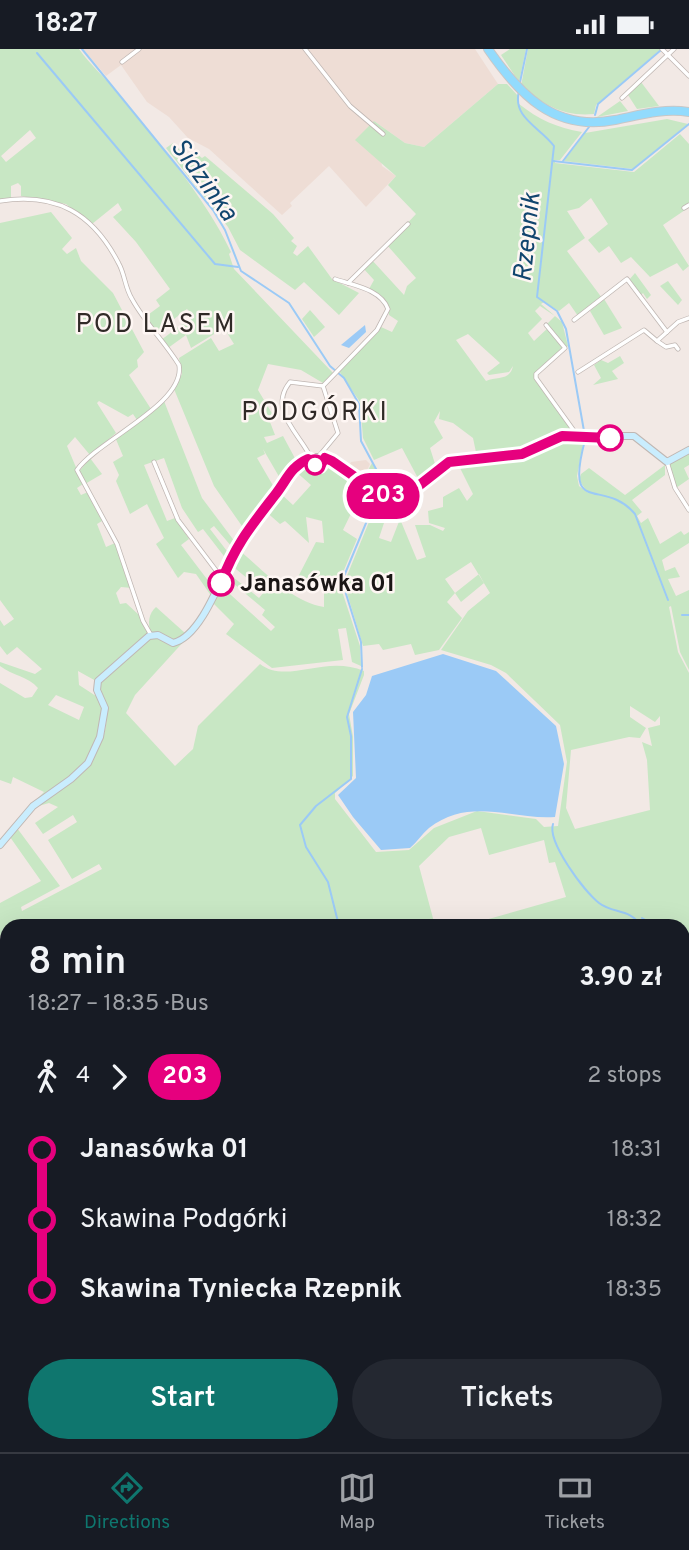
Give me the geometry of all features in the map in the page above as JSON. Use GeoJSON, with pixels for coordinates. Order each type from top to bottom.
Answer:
{"type":"FeatureCollection","features":[{"type":"Feature","properties":{"kind":"main road"},"geometry":{"type":"LineString","coordinates":[[488,49],[519,91],[549,112],[576,121],[606,122],[660,111],[689,112]]}},
{"type":"Feature","properties":{"kind":"street"},"geometry":{"type":"LineString","coordinates":[[122,62],[139,49]]}},
{"type":"Feature","properties":{"kind":"street"},"geometry":{"type":"LineString","coordinates":[[305,49],[351,106],[383,134]]}},
{"type":"Feature","properties":{"kind":"street"},"geometry":{"type":"LineString","coordinates":[[662,49],[689,76]]}},
{"type":"Feature","properties":{"kind":"street"},"geometry":{"type":"LineString","coordinates":[[622,99],[674,49]]}},
{"type":"Feature","properties":{"kind":"street"},"geometry":{"type":"LineString","coordinates":[[0,201],[29,198],[66,205],[80,214],[117,260],[132,300],[179,365],[180,374],[171,391],[145,416],[99,448],[77,470],[117,544],[143,621],[151,635],[173,643],[180,640],[212,601],[234,550],[250,523],[275,495],[290,471],[314,457],[338,433],[331,402],[323,386],[290,382],[284,397],[286,419],[314,457],[332,461],[392,502],[402,501],[449,462],[522,454],[562,436],[636,437],[667,462],[675,488],[689,510]]}},
{"type":"Feature","properties":{"kind":"street"},"geometry":{"type":"LineString","coordinates":[[348,283],[408,224]]}},
{"type":"Feature","properties":{"kind":"street"},"geometry":{"type":"LineString","coordinates":[[323,386],[377,330],[388,309],[384,301],[373,293],[335,279]]}},
{"type":"Feature","properties":{"kind":"street"},"geometry":{"type":"LineString","coordinates":[[574,320],[626,279],[667,332]]}},
{"type":"Feature","properties":{"kind":"street"},"geometry":{"type":"LineString","coordinates":[[657,341],[678,322],[689,318]]}},
{"type":"Feature","properties":{"kind":"street"},"geometry":{"type":"LineString","coordinates":[[546,325],[565,348],[536,374],[536,378],[582,436]]}},
{"type":"Feature","properties":{"kind":"street"},"geometry":{"type":"LineString","coordinates":[[578,372],[644,330],[666,347],[675,345],[678,349]]}},
{"type":"Feature","properties":{"kind":"street"},"geometry":{"type":"LineString","coordinates":[[667,462],[689,450]]}},
{"type":"Feature","properties":{"kind":"street"},"geometry":{"type":"LineString","coordinates":[[154,462],[178,520],[223,578]]}},
{"type":"Feature","properties":{"kind":"street"},"geometry":{"type":"LineString","coordinates":[[0,845],[33,806],[71,779],[88,763],[100,737],[105,708],[97,683],[151,635]]}},
{"type":"Feature","properties":{"kind":"shaded area"},"geometry":{"type":"Polygon","coordinates":[[[83,49],[475,49],[498,84],[424,147],[405,143],[374,121],[382,166],[396,176],[366,207],[329,166],[290,203],[292,206],[282,215],[209,149],[188,138],[169,117],[147,102],[121,65],[106,76],[83,49]]]}},
{"type":"Feature","properties":{"kind":"shaded area"},"geometry":{"type":"Polygon","coordinates":[[[366,460],[370,464],[362,481],[347,470],[351,462],[366,460]]]}},
{"type":"Feature","properties":{"kind":"green space"},"geometry":{"type":"Polygon","coordinates":[[[0,49],[79,49],[194,190],[231,252],[229,254],[234,269],[333,373],[323,383],[301,370],[268,364],[258,390],[276,420],[270,422],[275,435],[264,437],[267,443],[283,436],[297,462],[281,480],[263,449],[265,454],[257,458],[275,489],[244,529],[214,486],[174,389],[182,374],[179,358],[211,338],[219,351],[234,344],[224,328],[191,348],[186,335],[168,348],[161,340],[193,316],[187,309],[156,333],[145,317],[160,306],[156,300],[170,289],[136,242],[113,217],[122,210],[118,203],[92,224],[66,204],[21,196],[21,186],[18,183],[11,186],[11,198],[0,200],[0,49]],[[30,130],[1,156],[6,162],[36,138],[30,130]]]}},
{"type":"Feature","properties":{"kind":"green space"},"geometry":{"type":"Polygon","coordinates":[[[510,49],[526,49],[519,82],[501,55],[510,49]]]}},
{"type":"Feature","properties":{"kind":"green space"},"geometry":{"type":"Polygon","coordinates":[[[528,49],[661,49],[596,105],[594,114],[573,114],[538,99],[521,86],[528,49]]]}},
{"type":"Feature","properties":{"kind":"green space"},"geometry":{"type":"Polygon","coordinates":[[[641,82],[659,106],[637,109],[628,95],[641,82]]]}},
{"type":"Feature","properties":{"kind":"green space"},"geometry":{"type":"Polygon","coordinates":[[[498,84],[507,84],[519,97],[519,104],[541,118],[582,132],[555,163],[634,172],[680,134],[689,144],[689,207],[686,209],[683,206],[685,210],[663,225],[689,266],[683,271],[677,263],[650,277],[631,257],[621,263],[609,246],[599,253],[588,240],[608,224],[591,198],[579,208],[567,211],[585,238],[567,251],[602,298],[578,316],[569,303],[559,311],[544,302],[541,304],[562,322],[568,346],[534,378],[577,435],[558,434],[517,453],[477,457],[473,438],[453,423],[439,419],[440,411],[434,422],[443,438],[430,448],[436,467],[420,482],[402,448],[374,460],[363,438],[360,402],[339,371],[381,327],[392,332],[398,321],[389,315],[387,302],[369,289],[374,280],[362,267],[371,259],[404,295],[407,286],[416,278],[387,245],[416,214],[388,185],[396,176],[355,140],[374,121],[405,143],[424,147],[498,84]],[[540,306],[535,311],[542,319],[528,333],[534,341],[549,327],[547,324],[555,316],[540,306]],[[468,334],[456,340],[486,381],[509,374],[513,366],[509,372],[489,375],[487,373],[500,363],[468,334]]]}},
{"type":"Feature","properties":{"kind":"green space"},"geometry":{"type":"Polygon","coordinates":[[[620,101],[628,111],[597,117],[620,101]]]}},
{"type":"Feature","properties":{"kind":"green space"},"geometry":{"type":"Polygon","coordinates":[[[667,119],[688,124],[633,169],[564,161],[585,133],[667,119]]]}},
{"type":"Feature","properties":{"kind":"green space"},"geometry":{"type":"Polygon","coordinates":[[[173,143],[187,157],[196,153],[202,158],[205,156],[273,214],[294,238],[291,241],[297,246],[293,253],[297,256],[308,246],[332,279],[359,293],[339,315],[304,282],[295,290],[240,250],[228,227],[166,148],[173,143]]]}},
{"type":"Feature","properties":{"kind":"green space"},"geometry":{"type":"Polygon","coordinates":[[[51,212],[72,238],[62,249],[67,254],[76,248],[81,261],[113,293],[144,352],[137,360],[138,367],[129,375],[151,409],[137,420],[133,414],[128,417],[99,401],[97,403],[116,433],[90,455],[75,437],[67,446],[83,484],[77,488],[81,495],[88,492],[102,521],[97,524],[106,547],[115,543],[132,588],[121,587],[116,593],[120,604],[126,603],[139,615],[148,633],[96,681],[78,671],[79,685],[99,698],[103,709],[95,750],[79,770],[31,805],[44,792],[13,777],[11,784],[0,780],[0,683],[25,698],[32,697],[38,688],[0,666],[0,662],[35,674],[42,669],[17,647],[7,655],[0,646],[0,620],[4,626],[14,619],[0,600],[0,223],[51,212]],[[56,695],[48,705],[79,720],[84,707],[56,695]]]}},
{"type":"Feature","properties":{"kind":"green space"},"geometry":{"type":"Polygon","coordinates":[[[635,273],[651,295],[647,299],[643,293],[640,296],[629,280],[635,273]]]}},
{"type":"Feature","properties":{"kind":"green space"},"geometry":{"type":"Polygon","coordinates":[[[668,281],[682,300],[678,305],[660,286],[668,281]]]}},
{"type":"Feature","properties":{"kind":"green space"},"geometry":{"type":"Polygon","coordinates":[[[604,299],[622,328],[604,335],[590,311],[604,299]]]}},
{"type":"Feature","properties":{"kind":"green space"},"geometry":{"type":"Polygon","coordinates":[[[310,310],[325,327],[314,337],[302,319],[310,310]]]}},
{"type":"Feature","properties":{"kind":"green space"},"geometry":{"type":"Polygon","coordinates":[[[620,356],[624,363],[612,371],[618,379],[593,385],[601,378],[594,365],[601,360],[608,363],[620,356]]]}},
{"type":"Feature","properties":{"kind":"green space"},"geometry":{"type":"Polygon","coordinates":[[[164,401],[202,498],[235,542],[232,547],[214,526],[210,529],[230,555],[227,560],[203,529],[198,532],[182,508],[164,458],[144,465],[167,521],[175,518],[189,539],[181,545],[216,591],[212,597],[196,574],[184,572],[178,578],[156,544],[164,538],[147,504],[130,514],[116,481],[119,475],[113,462],[123,456],[115,437],[164,401]]]}},
{"type":"Feature","properties":{"kind":"green space"},"geometry":{"type":"Polygon","coordinates":[[[564,437],[584,439],[577,476],[579,486],[588,493],[579,480],[581,474],[589,468],[625,495],[665,465],[665,475],[632,500],[642,512],[637,516],[641,523],[648,518],[660,544],[681,531],[684,535],[689,532],[689,543],[662,560],[665,571],[675,567],[680,577],[668,579],[676,596],[689,590],[689,670],[680,652],[671,606],[669,607],[678,652],[689,673],[689,919],[489,919],[566,897],[555,862],[549,863],[544,840],[489,855],[481,828],[449,837],[419,866],[433,919],[0,919],[0,903],[41,881],[10,837],[17,828],[60,886],[21,907],[22,911],[102,869],[99,864],[72,879],[48,840],[77,822],[73,815],[43,834],[35,823],[58,807],[49,803],[35,807],[73,778],[95,754],[106,725],[106,708],[100,681],[151,637],[178,644],[186,639],[135,695],[126,713],[175,766],[193,749],[198,726],[260,664],[282,672],[349,667],[364,671],[364,675],[349,714],[353,737],[353,776],[335,793],[335,799],[376,852],[409,850],[434,828],[477,811],[536,819],[544,827],[558,826],[567,762],[560,725],[506,673],[491,665],[441,650],[468,611],[490,593],[484,583],[461,602],[455,593],[447,602],[462,618],[439,650],[415,655],[411,644],[383,650],[379,644],[363,646],[344,583],[371,517],[384,523],[379,538],[391,542],[400,519],[417,560],[426,557],[415,525],[430,525],[443,531],[445,528],[429,523],[428,511],[443,507],[443,497],[459,488],[467,501],[473,494],[458,464],[516,459],[564,437]],[[471,562],[445,579],[455,593],[479,574],[471,562]],[[630,706],[630,717],[646,728],[640,738],[629,737],[571,750],[566,808],[575,829],[650,810],[647,760],[642,742],[652,746],[648,728],[660,725],[660,716],[655,722],[630,706]]]}},
{"type":"Feature","properties":{"kind":"green space"},"geometry":{"type":"Polygon","coordinates":[[[689,452],[689,465],[684,468],[689,479],[676,488],[668,465],[689,452]]]}},
{"type":"Feature","properties":{"kind":"green space"},"geometry":{"type":"Polygon","coordinates":[[[90,458],[102,474],[85,484],[78,473],[90,458]]]}},
{"type":"Feature","properties":{"kind":"green space"},"geometry":{"type":"Polygon","coordinates":[[[308,461],[321,467],[328,461],[345,476],[376,496],[374,500],[361,493],[343,530],[357,539],[339,582],[360,646],[361,666],[352,662],[346,628],[338,629],[343,660],[272,668],[226,634],[234,624],[213,603],[222,587],[271,631],[275,627],[262,615],[265,610],[227,578],[228,573],[259,598],[264,592],[231,565],[240,551],[290,593],[324,607],[324,589],[298,577],[316,542],[324,543],[322,521],[306,517],[309,543],[285,521],[280,524],[264,510],[280,493],[293,505],[311,485],[294,470],[308,461]]]}},
{"type":"Feature","properties":{"kind":"green space"},"geometry":{"type":"Polygon","coordinates":[[[372,463],[382,481],[379,492],[362,481],[372,463]]]}},
{"type":"Feature","properties":{"kind":"green space"},"geometry":{"type":"Polygon","coordinates":[[[387,471],[405,494],[397,500],[382,493],[385,482],[382,474],[387,471]]]}},
{"type":"Feature","properties":{"kind":"green space"},"geometry":{"type":"Polygon","coordinates":[[[156,607],[185,633],[174,641],[151,632],[149,618],[156,607]]]}},
{"type":"Feature","properties":{"kind":"water"},"geometry":{"type":"Polygon","coordinates":[[[365,325],[366,332],[349,348],[341,345],[365,325]]]}},
{"type":"Feature","properties":{"kind":"water"},"geometry":{"type":"Polygon","coordinates":[[[443,654],[496,671],[556,726],[564,764],[555,817],[476,811],[460,813],[444,818],[429,828],[410,848],[381,850],[338,795],[356,778],[353,712],[366,695],[372,676],[443,654]]]}},
{"type":"Feature","properties":{"kind":"waterway","name":"Sidzinka"},"geometry":{"type":"LineString","coordinates":[[82,49],[213,210],[225,230],[241,271],[289,303],[330,366],[344,378],[359,404],[361,441],[383,482],[342,581],[361,642],[362,667]]}},
{"type":"Feature","properties":{"kind":"waterway","name":"Rzepnik"},"geometry":{"type":"LineString","coordinates":[[520,82],[527,49]]}},
{"type":"Feature","properties":{"kind":"waterway"},"geometry":{"type":"LineString","coordinates":[[595,115],[598,104],[661,50]]}},
{"type":"Feature","properties":{"kind":"waterway"},"geometry":{"type":"LineString","coordinates":[[37,53],[215,264],[238,267]]}},
{"type":"Feature","properties":{"kind":"waterway","name":"Rzepnik"},"geometry":{"type":"LineString","coordinates":[[519,91],[518,100],[523,115],[554,146],[537,297],[557,311],[566,329],[584,431]]}},
{"type":"Feature","properties":{"kind":"waterway"},"geometry":{"type":"LineString","coordinates":[[553,161],[632,170],[689,124]]}},
{"type":"Feature","properties":{"kind":"waterway"},"geometry":{"type":"LineString","coordinates":[[563,161],[589,127]]}},
{"type":"Feature","properties":{"kind":"waterway","name":"Rzepnik"},"geometry":{"type":"LineString","coordinates":[[585,440],[579,480],[583,488],[623,503],[635,514],[668,600]]}},
{"type":"Feature","properties":{"kind":"waterway"},"geometry":{"type":"LineString","coordinates":[[682,615],[689,615]]}},
{"type":"Feature","properties":{"kind":"waterway","name":"Sidzinka"},"geometry":{"type":"LineString","coordinates":[[337,919],[328,882],[306,847],[300,825],[316,806],[351,779],[351,736],[347,717],[362,669]]}},
{"type":"Feature","properties":{"kind":"waterway"},"geometry":{"type":"LineString","coordinates":[[553,824],[561,854],[585,888],[599,903],[636,919]]}},
{"type":"Feature","properties":{"kind":"bus line","name":"203"},"geometry":{"type":"LineString","coordinates":[[221,583],[234,550],[250,523],[275,495],[293,467],[308,459],[320,466],[325,458],[332,461],[392,502],[398,502],[449,462],[522,454],[566,435],[610,438]]}},
{"type":"Feature","properties":{"kind":"place","name":"Janasówka 01"},"geometry":{"type":"Point","coordinates":[221,583]}},
{"type":"Feature","properties":{"kind":"district","name":"POD LASEM"},"geometry":{"type":"Point","coordinates":[156,323]}},
{"type":"Feature","properties":{"kind":"district","name":"PODGÓRKI"},"geometry":{"type":"Point","coordinates":[315,411]}}]}
